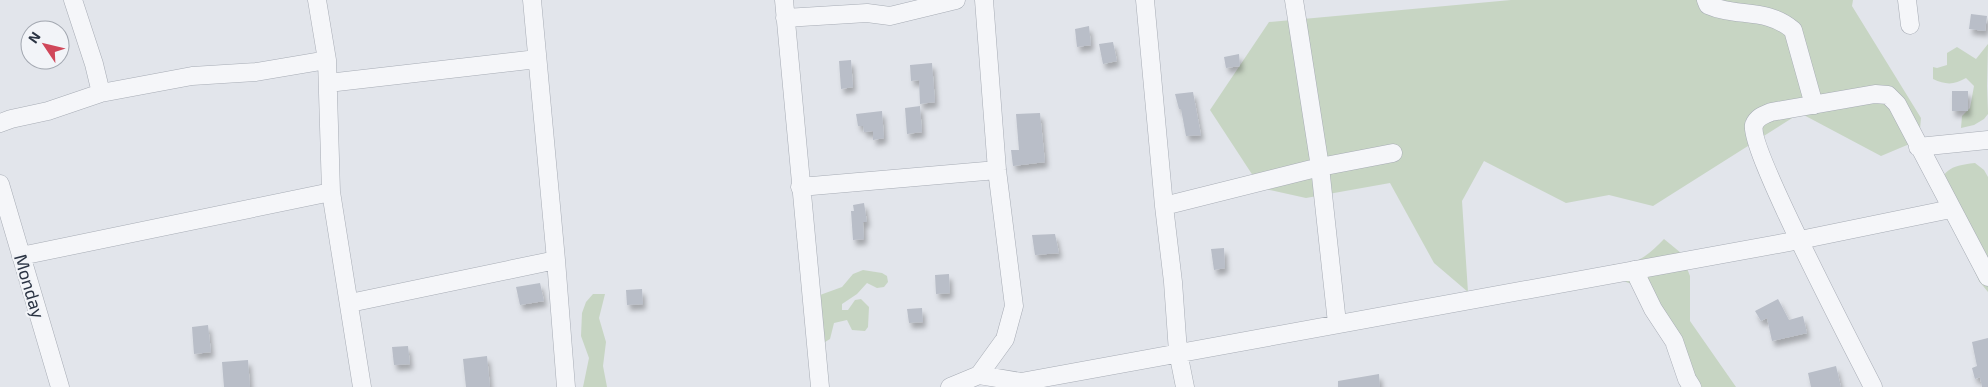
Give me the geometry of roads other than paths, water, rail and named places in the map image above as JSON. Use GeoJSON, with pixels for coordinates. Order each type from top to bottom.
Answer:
{"type":"FeatureCollection","features":[{"type":"Feature","properties":{"kind":"street"},"geometry":{"type":"LineString","coordinates":[[73,0],[94,64],[101,94]]}},
{"type":"Feature","properties":{"kind":"street"},"geometry":{"type":"LineString","coordinates":[[317,0],[327,60],[331,192],[362,387]]}},
{"type":"Feature","properties":{"kind":"street"},"geometry":{"type":"LineString","coordinates":[[532,0],[566,387]]}},
{"type":"Feature","properties":{"kind":"street"},"geometry":{"type":"LineString","coordinates":[[784,0],[820,387]]}},
{"type":"Feature","properties":{"kind":"street"},"geometry":{"type":"LineString","coordinates":[[785,18],[867,13],[890,16],[956,0]]}},
{"type":"Feature","properties":{"kind":"street"},"geometry":{"type":"LineString","coordinates":[[950,387],[980,375],[1005,339],[1014,306],[997,170],[984,0]]}},
{"type":"Feature","properties":{"kind":"street"},"geometry":{"type":"LineString","coordinates":[[1145,0],[1164,206],[1174,282],[1178,352],[1185,387]]}},
{"type":"Feature","properties":{"kind":"street"},"geometry":{"type":"LineString","coordinates":[[1294,0],[1320,167],[1337,323]]}},
{"type":"Feature","properties":{"kind":"street"},"geometry":{"type":"LineString","coordinates":[[1706,0],[1708,5],[1716,9],[1762,14],[1775,18],[1794,30],[1814,104]]}},
{"type":"Feature","properties":{"kind":"street"},"geometry":{"type":"LineString","coordinates":[[1907,0],[1910,25]]}},
{"type":"Feature","properties":{"kind":"street"},"geometry":{"type":"LineString","coordinates":[[328,83],[537,59]]}},
{"type":"Feature","properties":{"kind":"street"},"geometry":{"type":"LineString","coordinates":[[0,124],[11,119],[48,111],[101,94],[192,76],[256,72],[327,60]]}},
{"type":"Feature","properties":{"kind":"street"},"geometry":{"type":"LineString","coordinates":[[1873,387],[1775,189],[1754,136],[1754,125],[1760,116],[1771,112],[1814,104],[1876,94],[1888,95],[1897,104],[1950,209],[1988,277]]}},
{"type":"Feature","properties":{"kind":"street"},"geometry":{"type":"LineString","coordinates":[[1918,147],[1988,140]]}},
{"type":"Feature","properties":{"kind":"street"},"geometry":{"type":"LineString","coordinates":[[1164,206],[1320,167],[1393,153]]}},
{"type":"Feature","properties":{"kind":"street"},"geometry":{"type":"LineString","coordinates":[[800,187],[997,170]]}},
{"type":"Feature","properties":{"kind":"street","name":"Monday"},"geometry":{"type":"LineString","coordinates":[[0,184],[60,387]]}},
{"type":"Feature","properties":{"kind":"street"},"geometry":{"type":"LineString","coordinates":[[21,256],[331,192]]}},
{"type":"Feature","properties":{"kind":"street"},"geometry":{"type":"LineString","coordinates":[[980,375],[1022,384],[1178,352],[1800,240],[1950,209]]}},
{"type":"Feature","properties":{"kind":"street"},"geometry":{"type":"LineString","coordinates":[[350,303],[556,260]]}},
{"type":"Feature","properties":{"kind":"street"},"geometry":{"type":"LineString","coordinates":[[1634,270],[1653,309],[1674,341],[1692,387]]}}]}
